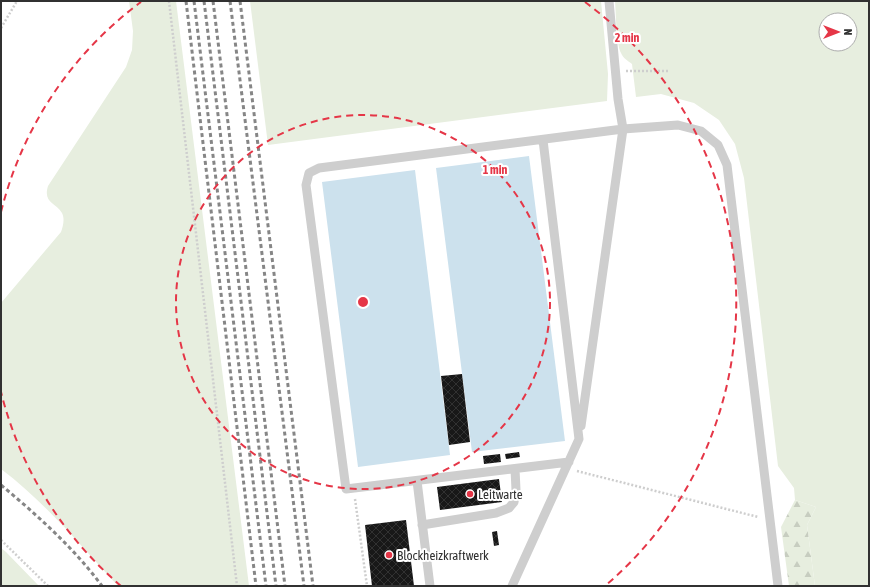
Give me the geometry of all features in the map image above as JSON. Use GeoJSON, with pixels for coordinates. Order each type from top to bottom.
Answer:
{"type":"FeatureCollection","features":[{"type":"Feature","properties":{"kind":"lane"},"geometry":{"type":"LineString","coordinates":[[512,586],[579,439],[623,129],[618,99],[609,1]]}},
{"type":"Feature","properties":{"kind":"lane"},"geometry":{"type":"LineString","coordinates":[[568,465],[515,469],[346,489],[306,185],[309,173],[319,168],[623,129],[678,125],[701,131],[718,145],[726,165],[778,586]]}},
{"type":"Feature","properties":{"kind":"lane"},"geometry":{"type":"LineString","coordinates":[[543,140],[579,439]]}},
{"type":"Feature","properties":{"kind":"lane"},"geometry":{"type":"LineString","coordinates":[[422,524],[496,513],[509,508],[514,502],[516,490],[515,469]]}},
{"type":"Feature","properties":{"kind":"lane"},"geometry":{"type":"LineString","coordinates":[[417,481],[430,586]]}},
{"type":"Feature","properties":{"kind":"path"},"geometry":{"type":"LineString","coordinates":[[1,28],[17,1]]}},
{"type":"Feature","properties":{"kind":"path"},"geometry":{"type":"LineString","coordinates":[[169,1],[237,586]]}},
{"type":"Feature","properties":{"kind":"path"},"geometry":{"type":"LineString","coordinates":[[616,70],[669,71]]}},
{"type":"Feature","properties":{"kind":"path"},"geometry":{"type":"LineString","coordinates":[[568,465],[770,520]]}},
{"type":"Feature","properties":{"kind":"path"},"geometry":{"type":"LineString","coordinates":[[354,488],[367,586]]}},
{"type":"Feature","properties":{"kind":"path"},"geometry":{"type":"LineString","coordinates":[[1,540],[48,586]]}},
{"type":"Feature","properties":{"kind":"green space"},"geometry":{"type":"Polygon","coordinates":[[[129,1],[176,1],[249,586],[118,586],[48,510],[1,469],[1,303],[61,232],[63,215],[48,199],[48,186],[126,67],[132,50],[133,31],[129,1]]]}},
{"type":"Feature","properties":{"kind":"green space"},"geometry":{"type":"Polygon","coordinates":[[[250,1],[601,1],[608,74],[607,101],[268,145],[250,1]]]}},
{"type":"Feature","properties":{"kind":"green space"},"geometry":{"type":"Polygon","coordinates":[[[615,1],[869,1],[869,586],[815,586],[807,525],[816,507],[795,500],[794,488],[778,466],[744,178],[735,144],[719,120],[694,103],[661,94],[636,97],[632,64],[621,53],[617,35],[615,1]]]}},
{"type":"Feature","properties":{"kind":"green space"},"geometry":{"type":"Polygon","coordinates":[[[795,500],[816,507],[807,525],[815,586],[789,586],[781,527],[795,500]]]}},
{"type":"Feature","properties":{"kind":"green space"},"geometry":{"type":"Polygon","coordinates":[[[1,548],[6,552],[39,586],[1,586],[1,548]]]}},
{"type":"Feature","properties":{"kind":"water"},"geometry":{"type":"Polygon","coordinates":[[[529,156],[565,441],[472,452],[436,168],[529,156]]]}},
{"type":"Feature","properties":{"kind":"water"},"geometry":{"type":"Polygon","coordinates":[[[415,170],[450,455],[358,467],[322,182],[415,170]]]}},
{"type":"Feature","properties":{"kind":"building"},"geometry":{"type":"Polygon","coordinates":[[[462,374],[470,442],[449,445],[441,376],[462,374]]]}},
{"type":"Feature","properties":{"kind":"building"},"geometry":{"type":"Polygon","coordinates":[[[519,452],[520,457],[506,459],[505,454],[519,452]]]}},
{"type":"Feature","properties":{"kind":"building"},"geometry":{"type":"Polygon","coordinates":[[[500,454],[501,462],[484,464],[483,456],[500,454]]]}},
{"type":"Feature","properties":{"kind":"building","name":"Leitwarte"},"geometry":{"type":"Polygon","coordinates":[[[499,479],[502,502],[440,510],[437,487],[499,479]]]}},
{"type":"Feature","properties":{"kind":"building","name":"Blockheizkraftwerk"},"geometry":{"type":"Polygon","coordinates":[[[406,520],[414,586],[372,586],[365,525],[406,520]]]}},
{"type":"Feature","properties":{"kind":"building"},"geometry":{"type":"Polygon","coordinates":[[[497,531],[499,545],[494,546],[492,532],[497,531]]]}},
{"type":"Feature","properties":{"kind":"railway"},"geometry":{"type":"LineString","coordinates":[[186,1],[256,586]]}},
{"type":"Feature","properties":{"kind":"railway"},"geometry":{"type":"LineString","coordinates":[[194,1],[266,586]]}},
{"type":"Feature","properties":{"kind":"railway"},"geometry":{"type":"LineString","coordinates":[[204,1],[276,586]]}},
{"type":"Feature","properties":{"kind":"railway"},"geometry":{"type":"LineString","coordinates":[[213,1],[285,586]]}},
{"type":"Feature","properties":{"kind":"railway"},"geometry":{"type":"LineString","coordinates":[[230,1],[304,586]]}},
{"type":"Feature","properties":{"kind":"railway"},"geometry":{"type":"LineString","coordinates":[[240,1],[313,586]]}},
{"type":"Feature","properties":{"kind":"railway"},"geometry":{"type":"LineString","coordinates":[[1,485],[54,532],[79,558],[102,586]]}},
{"type":"Feature","properties":{"kind":"place","name":"Leitwarte"},"geometry":{"type":"Point","coordinates":[470,494]}},
{"type":"Feature","properties":{"kind":"place","name":"Blockheizkraftwerk"},"geometry":{"type":"Point","coordinates":[389,555]}}]}
